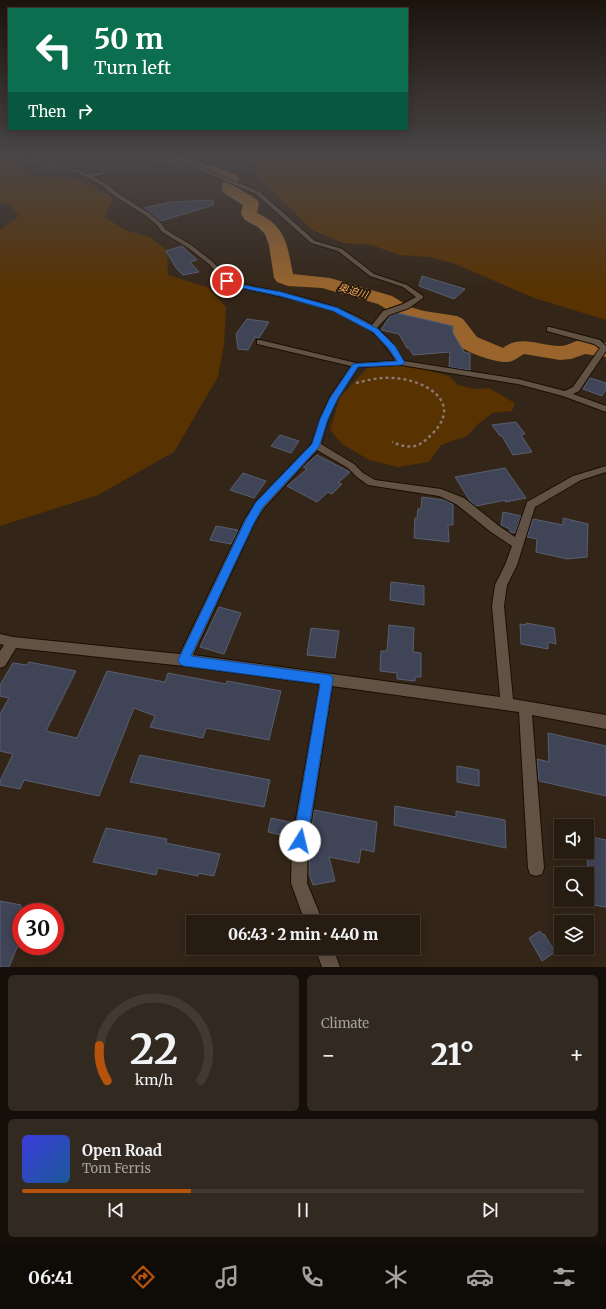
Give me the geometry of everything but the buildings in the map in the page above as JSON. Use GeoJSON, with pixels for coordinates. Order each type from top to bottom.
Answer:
{"type":"FeatureCollection","features":[{"type":"Feature","properties":{"kind":"street"},"geometry":{"type":"LineString","coordinates":[[128,202],[147,214],[159,224],[164,231],[189,246],[212,263],[227,281],[236,285],[322,305],[336,310],[373,328],[392,348],[401,363]]}},
{"type":"Feature","properties":{"kind":"street"},"geometry":{"type":"LineString","coordinates":[[268,202],[313,242],[340,250],[372,275],[405,286],[421,297],[406,306],[386,313],[373,328]]}},
{"type":"Feature","properties":{"kind":"street"},"geometry":{"type":"LineString","coordinates":[[550,329],[597,342],[604,348],[576,389],[566,394]]}},
{"type":"Feature","properties":{"kind":"street"},"geometry":{"type":"LineString","coordinates":[[260,342],[356,365],[401,363],[518,382],[566,394],[606,409]]}},
{"type":"Feature","properties":{"kind":"street"},"geometry":{"type":"LineString","coordinates":[[184,660],[253,516],[260,505],[316,445],[324,419],[340,387],[356,365]]}},
{"type":"Feature","properties":{"kind":"street"},"geometry":{"type":"LineString","coordinates":[[316,445],[337,459],[351,466],[360,475],[372,482],[442,493],[460,501],[518,544]]}},
{"type":"Feature","properties":{"kind":"street"},"geometry":{"type":"LineString","coordinates":[[507,704],[498,606],[501,585],[512,565],[531,505],[577,478],[606,469]]}},
{"type":"Feature","properties":{"kind":"street"},"geometry":{"type":"LineString","coordinates":[[0,662],[6,640],[184,660],[327,679],[507,704],[606,722]]}},
{"type":"Feature","properties":{"kind":"street"},"geometry":{"type":"LineString","coordinates":[[311,915],[299,883],[300,841],[327,679]]}},
{"type":"Feature","properties":{"kind":"street"},"geometry":{"type":"LineString","coordinates":[[525,707],[536,868]]}},
{"type":"Feature","properties":{"kind":"street"},"geometry":{"type":"LineString","coordinates":[[327,955],[331,967]]}},
{"type":"Feature","properties":{"kind":"path"},"geometry":{"type":"LineString","coordinates":[[240,202],[246,206],[245,218],[267,231],[270,244]]}},
{"type":"Feature","properties":{"kind":"path"},"geometry":{"type":"LineString","coordinates":[[340,387],[389,377],[400,378],[431,388],[438,395],[444,406],[444,418],[437,429],[423,444],[409,447],[392,442]]}},
{"type":"Feature","properties":{"kind":"shaded area"},"geometry":{"type":"Polygon","coordinates":[[[0,202],[111,202],[105,217],[125,230],[150,237],[167,250],[168,275],[207,287],[226,307],[224,345],[218,377],[174,452],[98,495],[0,526],[0,230],[19,216],[7,203],[0,204],[0,202]]]}},
{"type":"Feature","properties":{"kind":"shaded area"},"geometry":{"type":"Polygon","coordinates":[[[284,202],[606,202],[606,320],[534,298],[453,263],[429,257],[399,255],[372,245],[343,243],[312,230],[284,202]]]}},
{"type":"Feature","properties":{"kind":"shaded area"},"geometry":{"type":"Polygon","coordinates":[[[395,364],[449,376],[458,385],[475,389],[489,388],[515,403],[512,411],[493,413],[478,424],[467,436],[441,445],[429,462],[398,467],[369,460],[342,444],[330,430],[340,397],[369,366],[395,364]]]}},
{"type":"Feature","properties":{"kind":"waterway","name":"奥迫川"},"geometry":{"type":"LineString","coordinates":[[250,202],[251,207],[249,214],[267,226],[276,239],[280,252],[284,278],[288,280],[323,282],[385,300],[403,311],[421,317],[449,321],[455,324],[469,342],[478,347],[502,355],[508,355],[514,350],[523,347],[560,353],[571,352],[581,347],[606,350]]}},
{"type":"Feature","properties":{"kind":"route"},"geometry":{"type":"LineString","coordinates":[[227,281],[236,285],[281,294],[336,310],[376,330],[392,348],[401,363],[356,365],[334,398],[324,419],[316,445],[260,505],[249,522],[184,660],[327,679],[300,841]]}}]}
